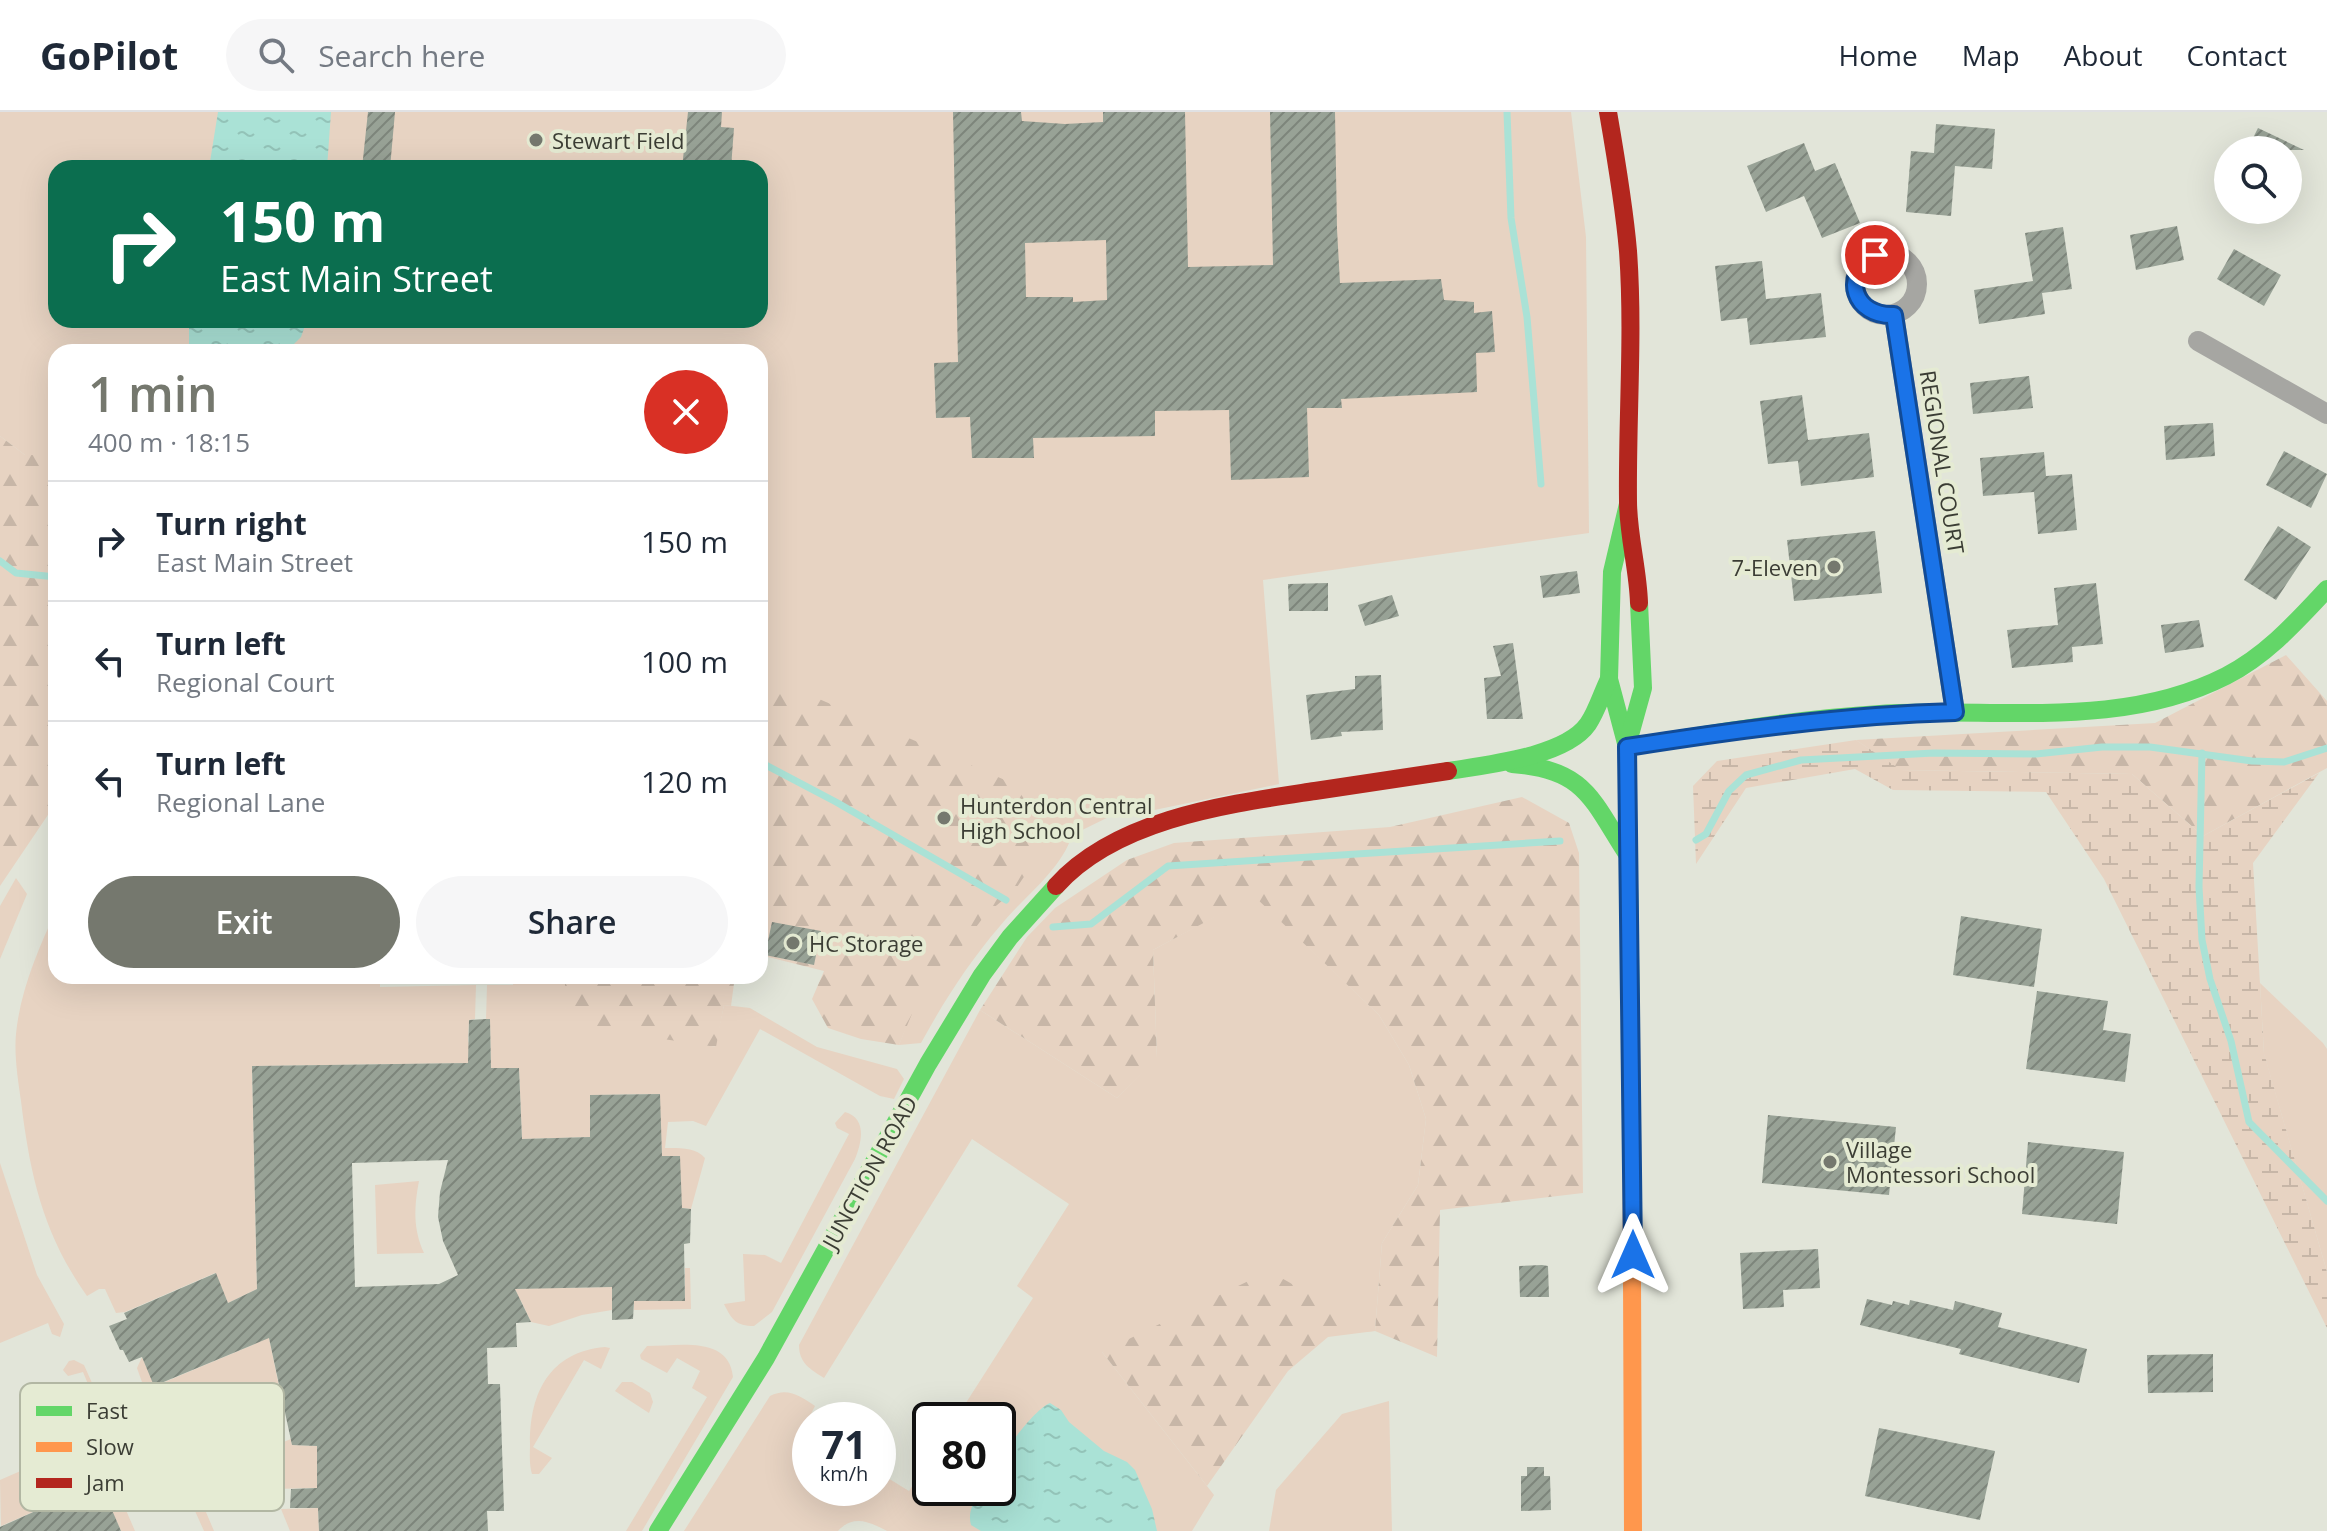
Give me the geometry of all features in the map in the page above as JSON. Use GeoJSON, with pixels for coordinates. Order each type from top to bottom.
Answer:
{"type":"FeatureCollection","features":[{"type":"Feature","properties":{"kind":"main road"},"geometry":{"type":"LineString","coordinates":[[1608,112],[1628,253],[1631,396],[1628,504],[1638,572],[1643,688],[1627,747]]}},
{"type":"Feature","properties":{"kind":"main road"},"geometry":{"type":"LineString","coordinates":[[1628,504],[1612,572],[1609,679],[1627,747],[1633,1531]]}},
{"type":"Feature","properties":{"kind":"main road"},"geometry":{"type":"LineString","coordinates":[[1627,747],[1810,720],[1882,714],[2082,713],[2122,709],[2197,690],[2231,674],[2280,640],[2327,589]]}},
{"type":"Feature","properties":{"kind":"main road"},"geometry":{"type":"LineString","coordinates":[[1500,763],[1549,749],[1577,735],[1587,726],[1609,679]]}},
{"type":"Feature","properties":{"kind":"main road"},"geometry":{"type":"LineString","coordinates":[[1500,763],[1537,766],[1560,772],[1573,781],[1585,792],[1629,857]]}},
{"type":"Feature","properties":{"kind":"main road","name":"JUNCTION ROAD"},"geometry":{"type":"LineString","coordinates":[[658,1531],[766,1358],[928,1064],[982,975],[1038,903],[1078,866],[1113,842],[1176,818],[1251,801],[1500,763]]}},
{"type":"Feature","properties":{"kind":"street","name":"REGIONAL COURT"},"geometry":{"type":"LineString","coordinates":[[1894,315],[1955,712]]}},
{"type":"Feature","properties":{"kind":"street"},"geometry":{"type":"LineString","coordinates":[[2198,341],[2327,414]]}},
{"type":"Feature","properties":{"kind":"green space"},"geometry":{"type":"Polygon","coordinates":[[[0,112],[1571,112],[1586,237],[1589,533],[1263,580],[1279,784],[1140,813],[1121,811],[1072,835],[1050,872],[1009,915],[967,968],[921,1043],[899,1045],[927,972],[768,688],[768,344],[48,344],[48,455],[25,455],[0,436],[0,112]]]}},
{"type":"Feature","properties":{"kind":"green space"},"geometry":{"type":"Polygon","coordinates":[[[0,436],[25,455],[48,455],[48,815],[0,886],[0,436]]]}},
{"type":"Feature","properties":{"kind":"green space"},"geometry":{"type":"Polygon","coordinates":[[[2286,655],[2327,701],[2327,768],[2203,836],[2132,774],[1900,770],[1856,740],[2155,723],[2286,655]]]}},
{"type":"Feature","properties":{"kind":"green space"},"geometry":{"type":"Polygon","coordinates":[[[768,683],[787,685],[1014,784],[1043,827],[1030,868],[1015,890],[985,915],[962,946],[929,973],[899,1045],[861,1039],[828,1028],[812,999],[824,971],[768,957],[768,683]]]}},
{"type":"Feature","properties":{"kind":"green space"},"geometry":{"type":"Polygon","coordinates":[[[1856,740],[1901,770],[2132,774],[2203,836],[2319,773],[2253,863],[2264,1053],[2327,1272],[2327,1328],[2104,879],[2046,792],[1893,790],[1855,769],[1746,788],[1696,864],[1693,786],[1717,761],[1856,740]]]}},
{"type":"Feature","properties":{"kind":"green space"},"geometry":{"type":"Polygon","coordinates":[[[1522,797],[1569,823],[1579,853],[1583,1193],[1440,1210],[1437,1357],[1375,1331],[1382,1243],[1418,1185],[1426,1119],[1409,1065],[1379,1015],[1254,896],[1153,950],[1157,1058],[1117,1098],[980,1010],[1027,937],[1055,908],[1127,860],[1174,843],[1390,827],[1522,797]]]}},
{"type":"Feature","properties":{"kind":"green space"},"geometry":{"type":"Polygon","coordinates":[[[16,878],[27,894],[0,959],[0,906],[16,878]]]}},
{"type":"Feature","properties":{"kind":"green space"},"geometry":{"type":"Polygon","coordinates":[[[1254,895],[1379,1015],[1409,1065],[1426,1119],[1418,1185],[1382,1243],[1375,1331],[1102,1352],[1214,1495],[1192,1531],[887,1531],[856,1521],[838,1531],[684,1531],[770,1396],[783,1392],[809,1402],[792,1402],[792,1506],[896,1506],[896,1483],[909,1491],[912,1486],[912,1506],[1016,1506],[1016,1402],[967,1402],[1033,1298],[1017,1286],[1069,1204],[972,1139],[824,1378],[803,1361],[799,1345],[980,1010],[1117,1098],[1157,1057],[1153,950],[1254,895]]]}},
{"type":"Feature","properties":{"kind":"green space"},"geometry":{"type":"Polygon","coordinates":[[[48,929],[48,984],[476,985],[475,1019],[469,1020],[468,1041],[479,1063],[252,1066],[257,1289],[228,1303],[215,1273],[125,1312],[116,1313],[105,1289],[87,1296],[72,1273],[49,1227],[34,1179],[16,1042],[21,1002],[48,929]]]}},
{"type":"Feature","properties":{"kind":"green space"},"geometry":{"type":"Polygon","coordinates":[[[2260,983],[2327,1049],[2327,1272],[2264,1054],[2260,983]]]}},
{"type":"Feature","properties":{"kind":"green space"},"geometry":{"type":"Polygon","coordinates":[[[565,984],[565,1008],[715,1047],[724,1005],[750,1008],[817,1047],[897,1069],[904,1079],[894,1099],[880,1096],[760,1029],[706,1126],[693,1121],[668,1122],[665,1148],[692,1150],[705,1158],[691,1209],[682,1208],[662,1156],[659,1094],[591,1095],[590,1137],[522,1139],[519,1068],[491,1068],[490,1020],[486,1020],[487,985],[565,984]]]}},
{"type":"Feature","properties":{"kind":"green space"},"geometry":{"type":"Polygon","coordinates":[[[565,984],[734,984],[731,1006],[724,1005],[716,1047],[584,1027],[565,1008],[565,984]]]}},
{"type":"Feature","properties":{"kind":"green space"},"geometry":{"type":"Polygon","coordinates":[[[845,1112],[857,1119],[860,1125],[861,1138],[855,1159],[772,1312],[754,1326],[743,1325],[732,1318],[724,1304],[745,1301],[743,1254],[765,1255],[781,1263],[849,1134],[837,1128],[835,1123],[845,1112]]]}},
{"type":"Feature","properties":{"kind":"green space"},"geometry":{"type":"Polygon","coordinates":[[[0,1163],[37,1275],[64,1324],[60,1337],[52,1334],[48,1323],[0,1343],[0,1163]]]}},
{"type":"Feature","properties":{"kind":"green space"},"geometry":{"type":"Polygon","coordinates":[[[419,1181],[416,1218],[424,1253],[377,1254],[375,1185],[419,1181]]]}},
{"type":"Feature","properties":{"kind":"green space"},"geometry":{"type":"Polygon","coordinates":[[[685,1268],[690,1268],[691,1309],[634,1310],[634,1301],[685,1301],[685,1268]]]}},
{"type":"Feature","properties":{"kind":"green space"},"geometry":{"type":"Polygon","coordinates":[[[1269,1271],[1375,1331],[1328,1337],[1288,1371],[1207,1486],[1102,1352],[1269,1271]]]}},
{"type":"Feature","properties":{"kind":"green space"},"geometry":{"type":"Polygon","coordinates":[[[612,1287],[612,1310],[582,1315],[549,1326],[531,1322],[521,1301],[516,1301],[517,1292],[495,1292],[495,1289],[612,1287]]]}},
{"type":"Feature","properties":{"kind":"green space"},"geometry":{"type":"Polygon","coordinates":[[[268,1333],[278,1383],[162,1383],[255,1344],[268,1333]]]}},
{"type":"Feature","properties":{"kind":"green space"},"geometry":{"type":"Polygon","coordinates":[[[687,1345],[712,1349],[722,1354],[733,1377],[642,1531],[626,1531],[707,1397],[692,1388],[700,1371],[677,1358],[667,1373],[641,1359],[640,1355],[647,1346],[687,1345]]]}},
{"type":"Feature","properties":{"kind":"green space"},"geometry":{"type":"Polygon","coordinates":[[[610,1348],[601,1369],[584,1360],[533,1447],[552,1458],[539,1474],[532,1474],[531,1424],[539,1392],[547,1378],[570,1357],[610,1348]]]}},
{"type":"Feature","properties":{"kind":"green space"},"geometry":{"type":"Polygon","coordinates":[[[142,1357],[154,1383],[142,1383],[137,1368],[142,1357]]]}},
{"type":"Feature","properties":{"kind":"green space"},"geometry":{"type":"Polygon","coordinates":[[[69,1361],[84,1365],[92,1383],[88,1383],[83,1372],[68,1376],[63,1370],[69,1361]]]}},
{"type":"Feature","properties":{"kind":"green space"},"geometry":{"type":"Polygon","coordinates":[[[622,1382],[632,1382],[650,1393],[653,1402],[649,1413],[615,1391],[622,1382]]]}},
{"type":"Feature","properties":{"kind":"green space"},"geometry":{"type":"Polygon","coordinates":[[[1389,1401],[1392,1531],[1269,1531],[1276,1490],[1342,1414],[1389,1401]]]}},
{"type":"Feature","properties":{"kind":"green space"},"geometry":{"type":"Polygon","coordinates":[[[291,1439],[292,1445],[317,1446],[317,1488],[284,1489],[284,1442],[291,1439]]]}},
{"type":"Feature","properties":{"kind":"green space"},"geometry":{"type":"Polygon","coordinates":[[[20,1471],[20,1511],[35,1511],[1,1526],[0,1480],[20,1471]]]}},
{"type":"Feature","properties":{"kind":"green space"},"geometry":{"type":"Polygon","coordinates":[[[318,1508],[319,1531],[290,1531],[282,1511],[318,1508]]]}},
{"type":"Feature","properties":{"kind":"green space"},"geometry":{"type":"Polygon","coordinates":[[[55,1511],[66,1511],[74,1531],[55,1511]]]}},
{"type":"Feature","properties":{"kind":"green space"},"geometry":{"type":"Polygon","coordinates":[[[112,1511],[126,1511],[135,1531],[121,1531],[112,1511]]]}},
{"type":"Feature","properties":{"kind":"green space"},"geometry":{"type":"Polygon","coordinates":[[[195,1511],[206,1511],[214,1531],[204,1531],[195,1511]]]}},
{"type":"Feature","properties":{"kind":"water"},"geometry":{"type":"Polygon","coordinates":[[[218,112],[331,112],[328,160],[210,160],[218,112]]]}},
{"type":"Feature","properties":{"kind":"water"},"geometry":{"type":"Polygon","coordinates":[[[189,328],[304,328],[294,344],[189,344],[189,328]]]}},
{"type":"Feature","properties":{"kind":"water"},"geometry":{"type":"Polygon","coordinates":[[[1050,1403],[1061,1410],[1069,1422],[1104,1451],[1127,1462],[1135,1470],[1152,1509],[1157,1531],[981,1531],[971,1525],[973,1506],[1016,1506],[1016,1437],[1050,1403]]]}},
{"type":"Feature","properties":{"kind":"building"},"geometry":{"type":"Polygon","coordinates":[[[368,112],[395,112],[391,160],[363,160],[368,112]]]}},
{"type":"Feature","properties":{"kind":"building"},"geometry":{"type":"Polygon","coordinates":[[[688,112],[722,112],[721,127],[734,128],[732,160],[683,160],[688,112]]]}},
{"type":"Feature","properties":{"kind":"building"},"geometry":{"type":"Polygon","coordinates":[[[953,112],[1021,112],[1022,121],[1065,124],[1103,122],[1103,112],[1185,112],[1188,267],[1273,265],[1270,112],[1335,112],[1340,283],[1441,279],[1444,300],[1474,302],[1474,313],[1492,311],[1495,352],[1476,353],[1477,392],[1341,399],[1342,408],[1307,408],[1309,477],[1231,480],[1229,410],[1155,411],[1155,436],[1033,438],[1034,458],[972,458],[970,417],[936,418],[934,363],[958,362],[953,112]],[[1106,240],[1025,243],[1026,297],[1073,297],[1073,302],[1107,300],[1106,240]]]}},
{"type":"Feature","properties":{"kind":"building"},"geometry":{"type":"Polygon","coordinates":[[[1936,124],[1995,129],[1992,169],[1955,166],[1951,216],[1906,212],[1911,151],[1934,153],[1936,124]]]}},
{"type":"Feature","properties":{"kind":"building"},"geometry":{"type":"Polygon","coordinates":[[[2258,128],[2275,136],[2254,136],[2258,128]]]}},
{"type":"Feature","properties":{"kind":"building"},"geometry":{"type":"Polygon","coordinates":[[[1804,143],[1815,171],[1835,163],[1860,223],[1822,238],[1804,196],[1766,212],[1747,166],[1804,143]]]}},
{"type":"Feature","properties":{"kind":"building"},"geometry":{"type":"Polygon","coordinates":[[[2177,226],[2184,260],[2136,270],[2130,235],[2177,226]]]}},
{"type":"Feature","properties":{"kind":"building"},"geometry":{"type":"Polygon","coordinates":[[[2063,227],[2072,289],[2042,293],[2045,314],[1979,324],[1974,290],[2033,281],[2025,233],[2063,227]]]}},
{"type":"Feature","properties":{"kind":"building"},"geometry":{"type":"Polygon","coordinates":[[[2234,249],[2281,275],[2264,306],[2217,279],[2234,249]]]}},
{"type":"Feature","properties":{"kind":"building"},"geometry":{"type":"Polygon","coordinates":[[[1762,261],[1766,299],[1821,293],[1826,337],[1750,345],[1747,318],[1721,321],[1715,266],[1762,261]]]}},
{"type":"Feature","properties":{"kind":"building"},"geometry":{"type":"Polygon","coordinates":[[[2029,376],[2033,408],[1973,414],[1970,383],[2029,376]]]}},
{"type":"Feature","properties":{"kind":"building"},"geometry":{"type":"Polygon","coordinates":[[[1802,395],[1808,440],[1869,433],[1874,477],[1801,486],[1798,461],[1768,464],[1760,401],[1802,395]]]}},
{"type":"Feature","properties":{"kind":"building"},"geometry":{"type":"Polygon","coordinates":[[[2213,423],[2215,456],[2166,460],[2164,426],[2213,423]]]}},
{"type":"Feature","properties":{"kind":"building"},"geometry":{"type":"Polygon","coordinates":[[[2284,451],[2327,474],[2311,508],[2266,485],[2284,451]]]}},
{"type":"Feature","properties":{"kind":"building"},"geometry":{"type":"Polygon","coordinates":[[[2044,452],[2046,476],[2072,474],[2077,530],[2038,534],[2034,492],[1983,496],[1980,458],[2044,452]]]}},
{"type":"Feature","properties":{"kind":"building"},"geometry":{"type":"Polygon","coordinates":[[[2278,526],[2311,547],[2276,600],[2244,580],[2278,526]]]}},
{"type":"Feature","properties":{"kind":"building","name":"7-Eleven"},"geometry":{"type":"Polygon","coordinates":[[[1875,531],[1882,593],[1794,601],[1787,540],[1875,531]]]}},
{"type":"Feature","properties":{"kind":"building"},"geometry":{"type":"Polygon","coordinates":[[[1577,571],[1580,593],[1543,598],[1540,576],[1577,571]]]}},
{"type":"Feature","properties":{"kind":"building"},"geometry":{"type":"Polygon","coordinates":[[[1328,583],[1328,611],[1289,611],[1288,584],[1328,583]]]}},
{"type":"Feature","properties":{"kind":"building"},"geometry":{"type":"Polygon","coordinates":[[[2096,583],[2103,644],[2072,647],[2073,662],[2012,668],[2007,630],[2058,625],[2054,588],[2096,583]]]}},
{"type":"Feature","properties":{"kind":"building"},"geometry":{"type":"Polygon","coordinates":[[[1392,595],[1399,616],[1365,626],[1358,605],[1392,595]]]}},
{"type":"Feature","properties":{"kind":"building"},"geometry":{"type":"Polygon","coordinates":[[[2199,620],[2204,647],[2165,653],[2161,625],[2199,620]]]}},
{"type":"Feature","properties":{"kind":"building"},"geometry":{"type":"Polygon","coordinates":[[[1513,643],[1523,719],[1487,719],[1484,678],[1501,676],[1493,646],[1513,643]]]}},
{"type":"Feature","properties":{"kind":"building"},"geometry":{"type":"Polygon","coordinates":[[[1381,675],[1383,730],[1341,732],[1342,736],[1311,740],[1306,695],[1355,689],[1355,676],[1381,675]]]}},
{"type":"Feature","properties":{"kind":"building"},"geometry":{"type":"Polygon","coordinates":[[[1961,916],[2042,929],[2034,987],[1953,975],[1961,916]]]}},
{"type":"Feature","properties":{"kind":"building","name":"HC Storage"},"geometry":{"type":"Polygon","coordinates":[[[772,922],[821,931],[814,965],[768,956],[772,922]]]}},
{"type":"Feature","properties":{"kind":"building"},"geometry":{"type":"Polygon","coordinates":[[[2037,991],[2108,1001],[2103,1030],[2131,1034],[2125,1082],[2026,1069],[2037,991]]]}},
{"type":"Feature","properties":{"kind":"building"},"geometry":{"type":"Polygon","coordinates":[[[490,1019],[491,1068],[519,1068],[522,1139],[590,1137],[590,1095],[660,1094],[662,1156],[680,1156],[682,1208],[691,1209],[690,1243],[684,1244],[685,1301],[634,1301],[633,1319],[612,1320],[612,1287],[515,1289],[531,1322],[516,1323],[517,1347],[487,1348],[488,1384],[500,1384],[504,1511],[487,1511],[488,1531],[319,1531],[318,1508],[290,1508],[291,1489],[317,1488],[317,1446],[292,1445],[284,1408],[284,1383],[279,1383],[269,1338],[161,1383],[153,1383],[142,1357],[129,1362],[109,1326],[127,1319],[124,1313],[216,1273],[228,1303],[257,1289],[252,1066],[468,1063],[469,1020],[490,1019]],[[448,1160],[352,1163],[355,1287],[439,1284],[458,1275],[443,1241],[438,1217],[448,1160]]]}},
{"type":"Feature","properties":{"kind":"building"},"geometry":{"type":"Polygon","coordinates":[[[1768,1115],[1896,1127],[1889,1195],[1762,1183],[1768,1115]]]}},
{"type":"Feature","properties":{"kind":"building"},"geometry":{"type":"Polygon","coordinates":[[[2028,1142],[2124,1152],[2117,1224],[2022,1214],[2028,1142]]]}},
{"type":"Feature","properties":{"kind":"building"},"geometry":{"type":"Polygon","coordinates":[[[1818,1249],[1820,1288],[1783,1290],[1784,1307],[1743,1309],[1740,1253],[1818,1249]]]}},
{"type":"Feature","properties":{"kind":"building"},"geometry":{"type":"Polygon","coordinates":[[[1519,1266],[1548,1266],[1549,1297],[1520,1297],[1519,1266]]]}},
{"type":"Feature","properties":{"kind":"building"},"geometry":{"type":"Polygon","coordinates":[[[1867,1299],[1892,1305],[1893,1301],[1909,1305],[1910,1300],[1953,1310],[1955,1301],[2002,1313],[1998,1327],[2087,1349],[2079,1383],[1959,1354],[1961,1349],[1860,1325],[1867,1299]]]}},
{"type":"Feature","properties":{"kind":"building"},"geometry":{"type":"Polygon","coordinates":[[[2213,1354],[2213,1392],[2148,1393],[2147,1355],[2213,1354]]]}},
{"type":"Feature","properties":{"kind":"building"},"geometry":{"type":"Polygon","coordinates":[[[1879,1428],[1995,1451],[1980,1520],[1865,1496],[1879,1428]]]}},
{"type":"Feature","properties":{"kind":"building"},"geometry":{"type":"Polygon","coordinates":[[[1527,1467],[1544,1467],[1544,1476],[1550,1476],[1551,1510],[1521,1511],[1521,1476],[1527,1476],[1527,1467]]]}},
{"type":"Feature","properties":{"kind":"building"},"geometry":{"type":"Polygon","coordinates":[[[36,1511],[112,1511],[121,1531],[0,1531],[0,1527],[36,1511]]]}},
{"type":"Feature","properties":{"kind":"waterway"},"geometry":{"type":"LineString","coordinates":[[1507,112],[1511,218],[1527,317],[1541,484]]}},
{"type":"Feature","properties":{"kind":"waterway"},"geometry":{"type":"LineString","coordinates":[[0,561],[16,573],[48,576]]}},
{"type":"Feature","properties":{"kind":"waterway"},"geometry":{"type":"LineString","coordinates":[[1696,840],[1706,834],[1729,791],[1746,775],[1801,760],[1934,753],[2036,754],[2102,747],[2150,747],[2252,761],[2284,762],[2327,748]]}},
{"type":"Feature","properties":{"kind":"waterway"},"geometry":{"type":"LineString","coordinates":[[2202,753],[2199,887],[2202,940],[2210,979],[2231,1041],[2249,1122],[2327,1201]]}},
{"type":"Feature","properties":{"kind":"waterway"},"geometry":{"type":"LineString","coordinates":[[768,766],[1006,900]]}},
{"type":"Feature","properties":{"kind":"waterway"},"geometry":{"type":"LineString","coordinates":[[1053,927],[1091,924],[1168,866],[1560,841]]}},
{"type":"Feature","properties":{"kind":"traffic: fast"},"geometry":{"type":"LineString","coordinates":[[1628,504],[1612,572],[1609,679],[1627,747],[1631,1024]]}},
{"type":"Feature","properties":{"kind":"traffic: fast"},"geometry":{"type":"LineString","coordinates":[[1627,747],[1848,716],[2056,713],[2143,704],[2185,693],[2241,668],[2281,637],[2327,589]]}},
{"type":"Feature","properties":{"kind":"traffic: fast"},"geometry":{"type":"LineString","coordinates":[[1628,742],[1643,688],[1639,603]]}},
{"type":"Feature","properties":{"kind":"traffic: fast"},"geometry":{"type":"LineString","coordinates":[[1448,771],[1523,758],[1562,744],[1588,724],[1609,679]]}},
{"type":"Feature","properties":{"kind":"traffic: fast"},"geometry":{"type":"LineString","coordinates":[[1512,764],[1557,773],[1585,791],[1629,857]]}},
{"type":"Feature","properties":{"kind":"traffic: fast"},"geometry":{"type":"LineString","coordinates":[[658,1531],[766,1358],[928,1064],[982,975],[1010,937],[1056,886]]}},
{"type":"Feature","properties":{"kind":"traffic: slow"},"geometry":{"type":"LineString","coordinates":[[1631,1024],[1633,1531]]}},
{"type":"Feature","properties":{"kind":"traffic: jam"},"geometry":{"type":"LineString","coordinates":[[1608,112],[1628,251],[1628,501],[1639,603]]}},
{"type":"Feature","properties":{"kind":"traffic: jam"},"geometry":{"type":"LineString","coordinates":[[1056,886],[1081,863],[1110,844],[1176,818],[1247,802],[1448,771]]}},
{"type":"Feature","properties":{"kind":"place","name":"Stewart Field"},"geometry":{"type":"Point","coordinates":[536,140]}},
{"type":"Feature","properties":{"kind":"place","name":"7-Eleven"},"geometry":{"type":"Point","coordinates":[1834,567]}},
{"type":"Feature","properties":{"kind":"place","name":"Hunterdon Central High School"},"geometry":{"type":"Point","coordinates":[944,818]}},
{"type":"Feature","properties":{"kind":"place","name":"HC Storage"},"geometry":{"type":"Point","coordinates":[793,943]}},
{"type":"Feature","properties":{"kind":"place","name":"Village Montessori School"},"geometry":{"type":"Point","coordinates":[1830,1162]}},
{"type":"Feature","properties":{"kind":"route"},"geometry":{"type":"LineString","coordinates":[[1633,1255],[1627,747],[1810,720],[1955,712],[1894,315],[1873,313],[1858,298],[1855,288],[1859,268],[1875,255]]}}]}
